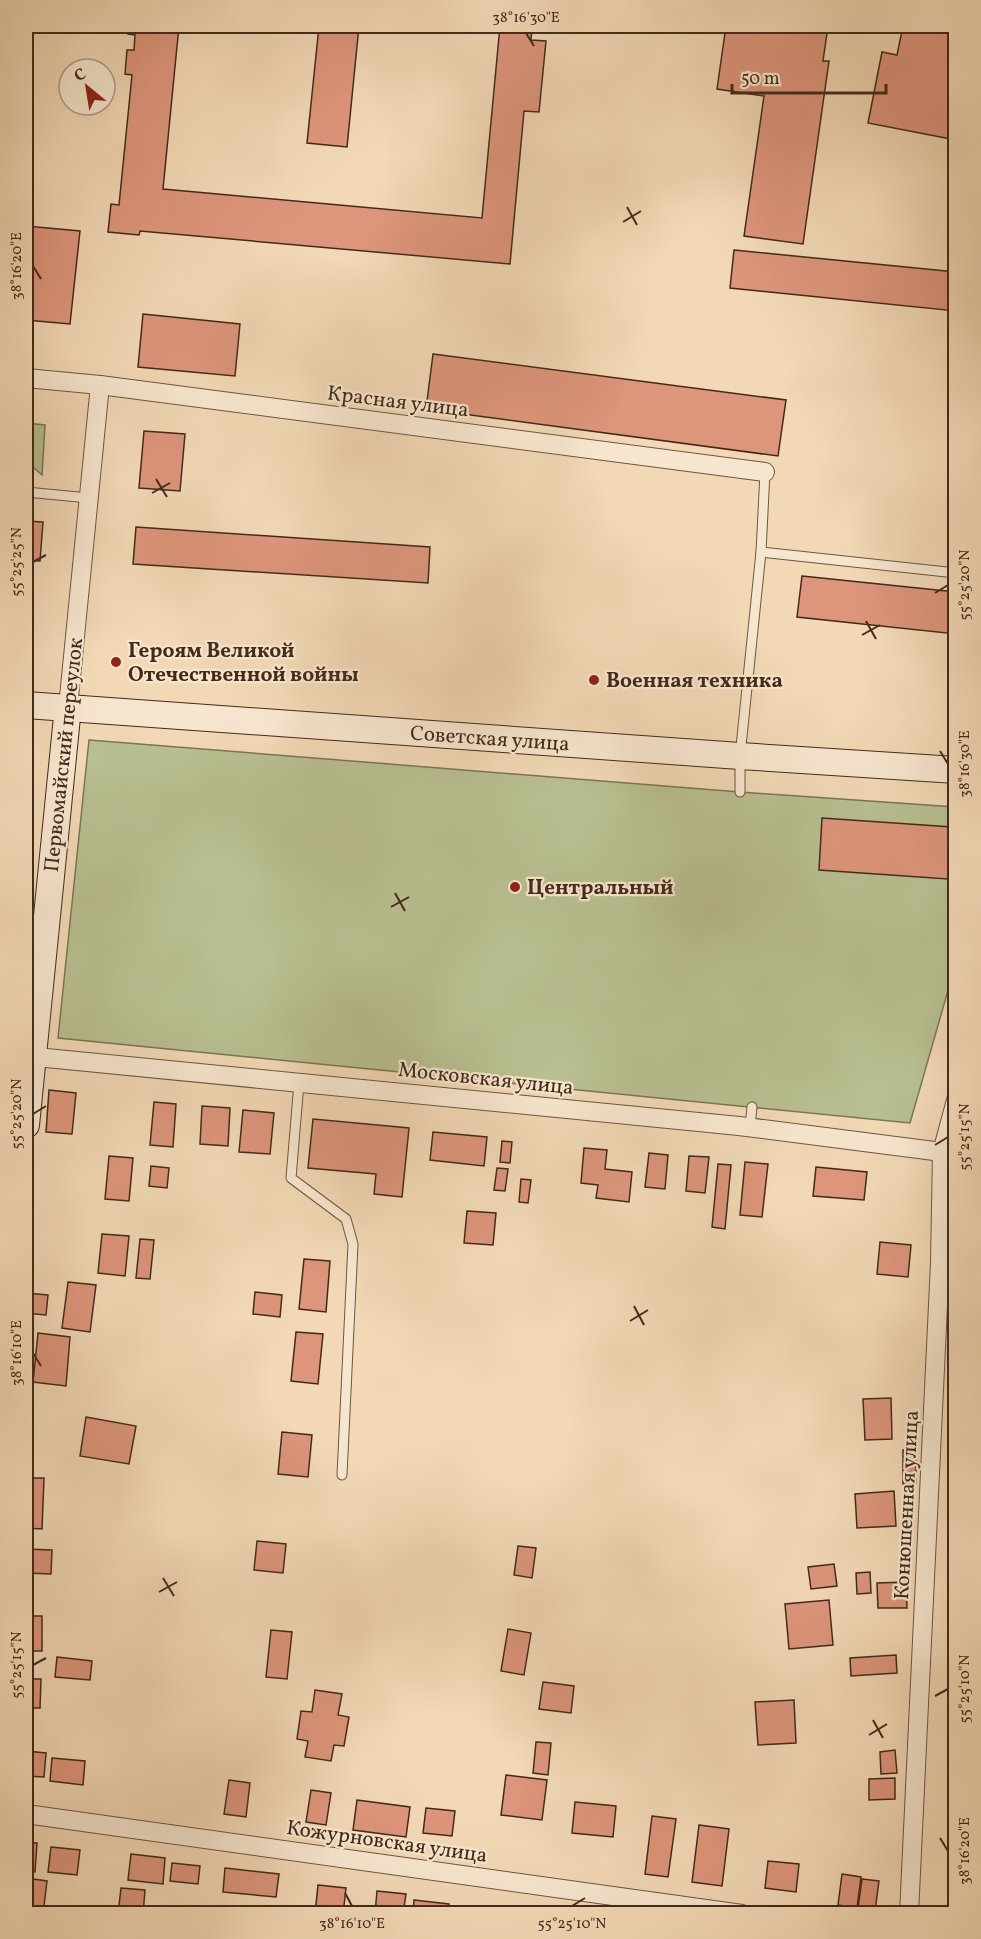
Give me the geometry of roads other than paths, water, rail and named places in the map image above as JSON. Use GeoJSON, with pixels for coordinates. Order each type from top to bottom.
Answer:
{"type":"FeatureCollection","features":[{"type":"Feature","properties":{"kind":"main road","name":"Советская улица"},"geometry":{"type":"LineString","coordinates":[[26,705],[956,770]]}},
{"type":"Feature","properties":{"kind":"main road","name":"Первомайский переулок"},"geometry":{"type":"LineString","coordinates":[[26,1125],[29,1056],[68,707]]}},
{"type":"Feature","properties":{"kind":"street","name":"Красная улица"},"geometry":{"type":"LineString","coordinates":[[26,378],[100,385],[765,472]]}},
{"type":"Feature","properties":{"kind":"street","name":"Первомайский переулок"},"geometry":{"type":"LineString","coordinates":[[68,707],[100,385]]}},
{"type":"Feature","properties":{"kind":"street","name":"Московская улица"},"geometry":{"type":"LineString","coordinates":[[29,1056],[750,1127],[942,1152]]}},
{"type":"Feature","properties":{"kind":"street","name":"Конюшенная улица"},"geometry":{"type":"LineString","coordinates":[[909,1914],[948,1265],[942,1152],[956,1100]]}},
{"type":"Feature","properties":{"kind":"street","name":"Кожурновская улица"},"geometry":{"type":"LineString","coordinates":[[26,1814],[742,1914]]}},
{"type":"Feature","properties":{"kind":"lane"},"geometry":{"type":"LineString","coordinates":[[740,792],[740,756],[761,552],[765,472]]}},
{"type":"Feature","properties":{"kind":"lane"},"geometry":{"type":"LineString","coordinates":[[26,492],[88,498]]}},
{"type":"Feature","properties":{"kind":"lane"},"geometry":{"type":"LineString","coordinates":[[761,552],[956,573]]}},
{"type":"Feature","properties":{"kind":"lane"},"geometry":{"type":"LineString","coordinates":[[299,1083],[291,1178],[346,1219],[352,1244],[342,1475]]}},
{"type":"Feature","properties":{"kind":"lane"},"geometry":{"type":"LineString","coordinates":[[750,1127],[752,1107]]}},
{"type":"Feature","properties":{"kind":"place","name":"Героям Великой Отечественной войны"},"geometry":{"type":"Point","coordinates":[116,662]}},
{"type":"Feature","properties":{"kind":"place","name":"Военная техника"},"geometry":{"type":"Point","coordinates":[594,680]}},
{"type":"Feature","properties":{"kind":"place","name":"Центральный"},"geometry":{"type":"Point","coordinates":[515,887]}}]}
